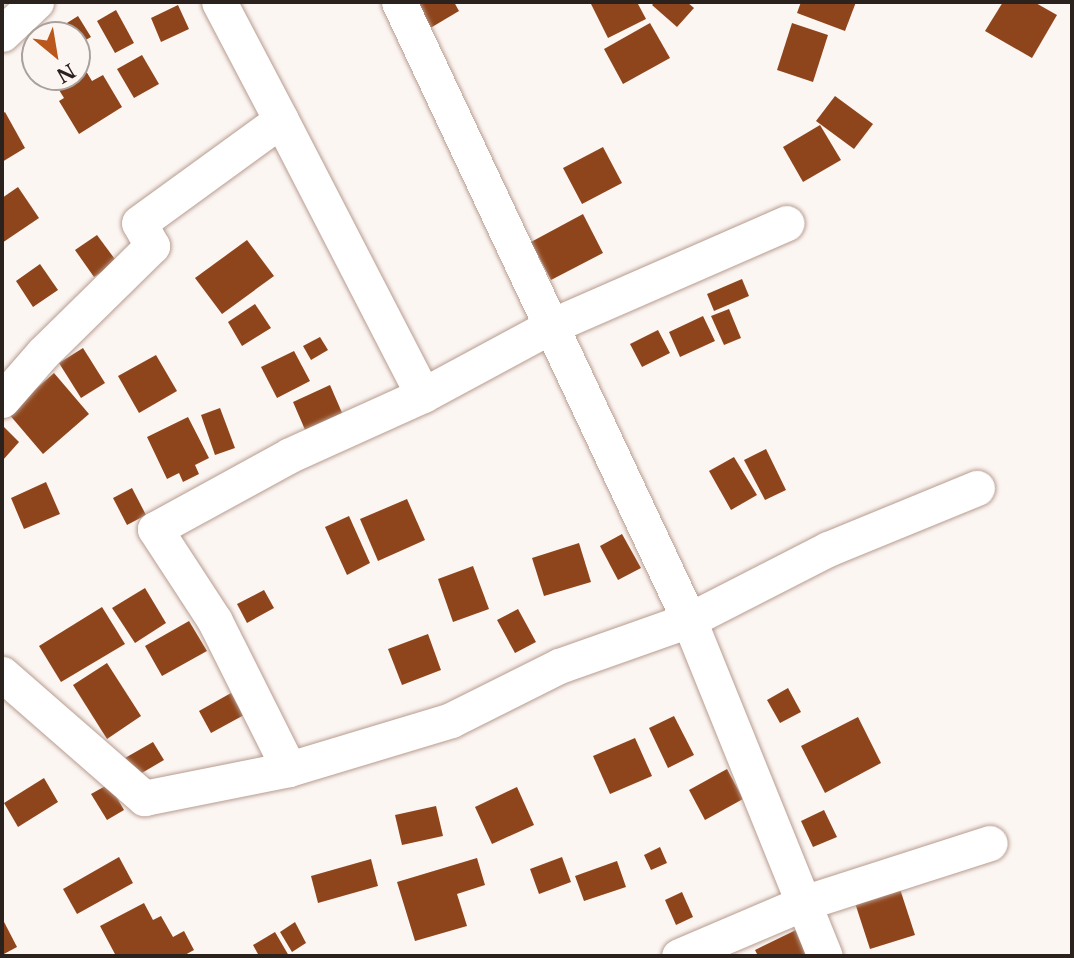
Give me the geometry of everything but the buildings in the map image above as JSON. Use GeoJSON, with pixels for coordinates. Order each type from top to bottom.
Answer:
{"type":"FeatureCollection","features":[{"type":"Feature","properties":{"kind":"street"},"geometry":{"type":"LineString","coordinates":[[2,34],[36,2]]}},
{"type":"Feature","properties":{"kind":"street"},"geometry":{"type":"LineString","coordinates":[[219,2],[423,395]]}},
{"type":"Feature","properties":{"kind":"street"},"geometry":{"type":"LineString","coordinates":[[399,2],[689,620],[825,956]]}},
{"type":"Feature","properties":{"kind":"street"},"geometry":{"type":"LineString","coordinates":[[2,400],[43,353],[152,246],[139,223],[281,120]]}},
{"type":"Feature","properties":{"kind":"street"},"geometry":{"type":"LineString","coordinates":[[289,769],[215,621],[155,528],[290,455],[423,395],[551,326],[787,223]]}},
{"type":"Feature","properties":{"kind":"street"},"geometry":{"type":"LineString","coordinates":[[2,674],[144,798],[289,769],[451,720],[559,666],[689,620],[828,549],[977,488]]}},
{"type":"Feature","properties":{"kind":"street"},"geometry":{"type":"LineString","coordinates":[[679,956],[803,903],[990,843]]}}]}
